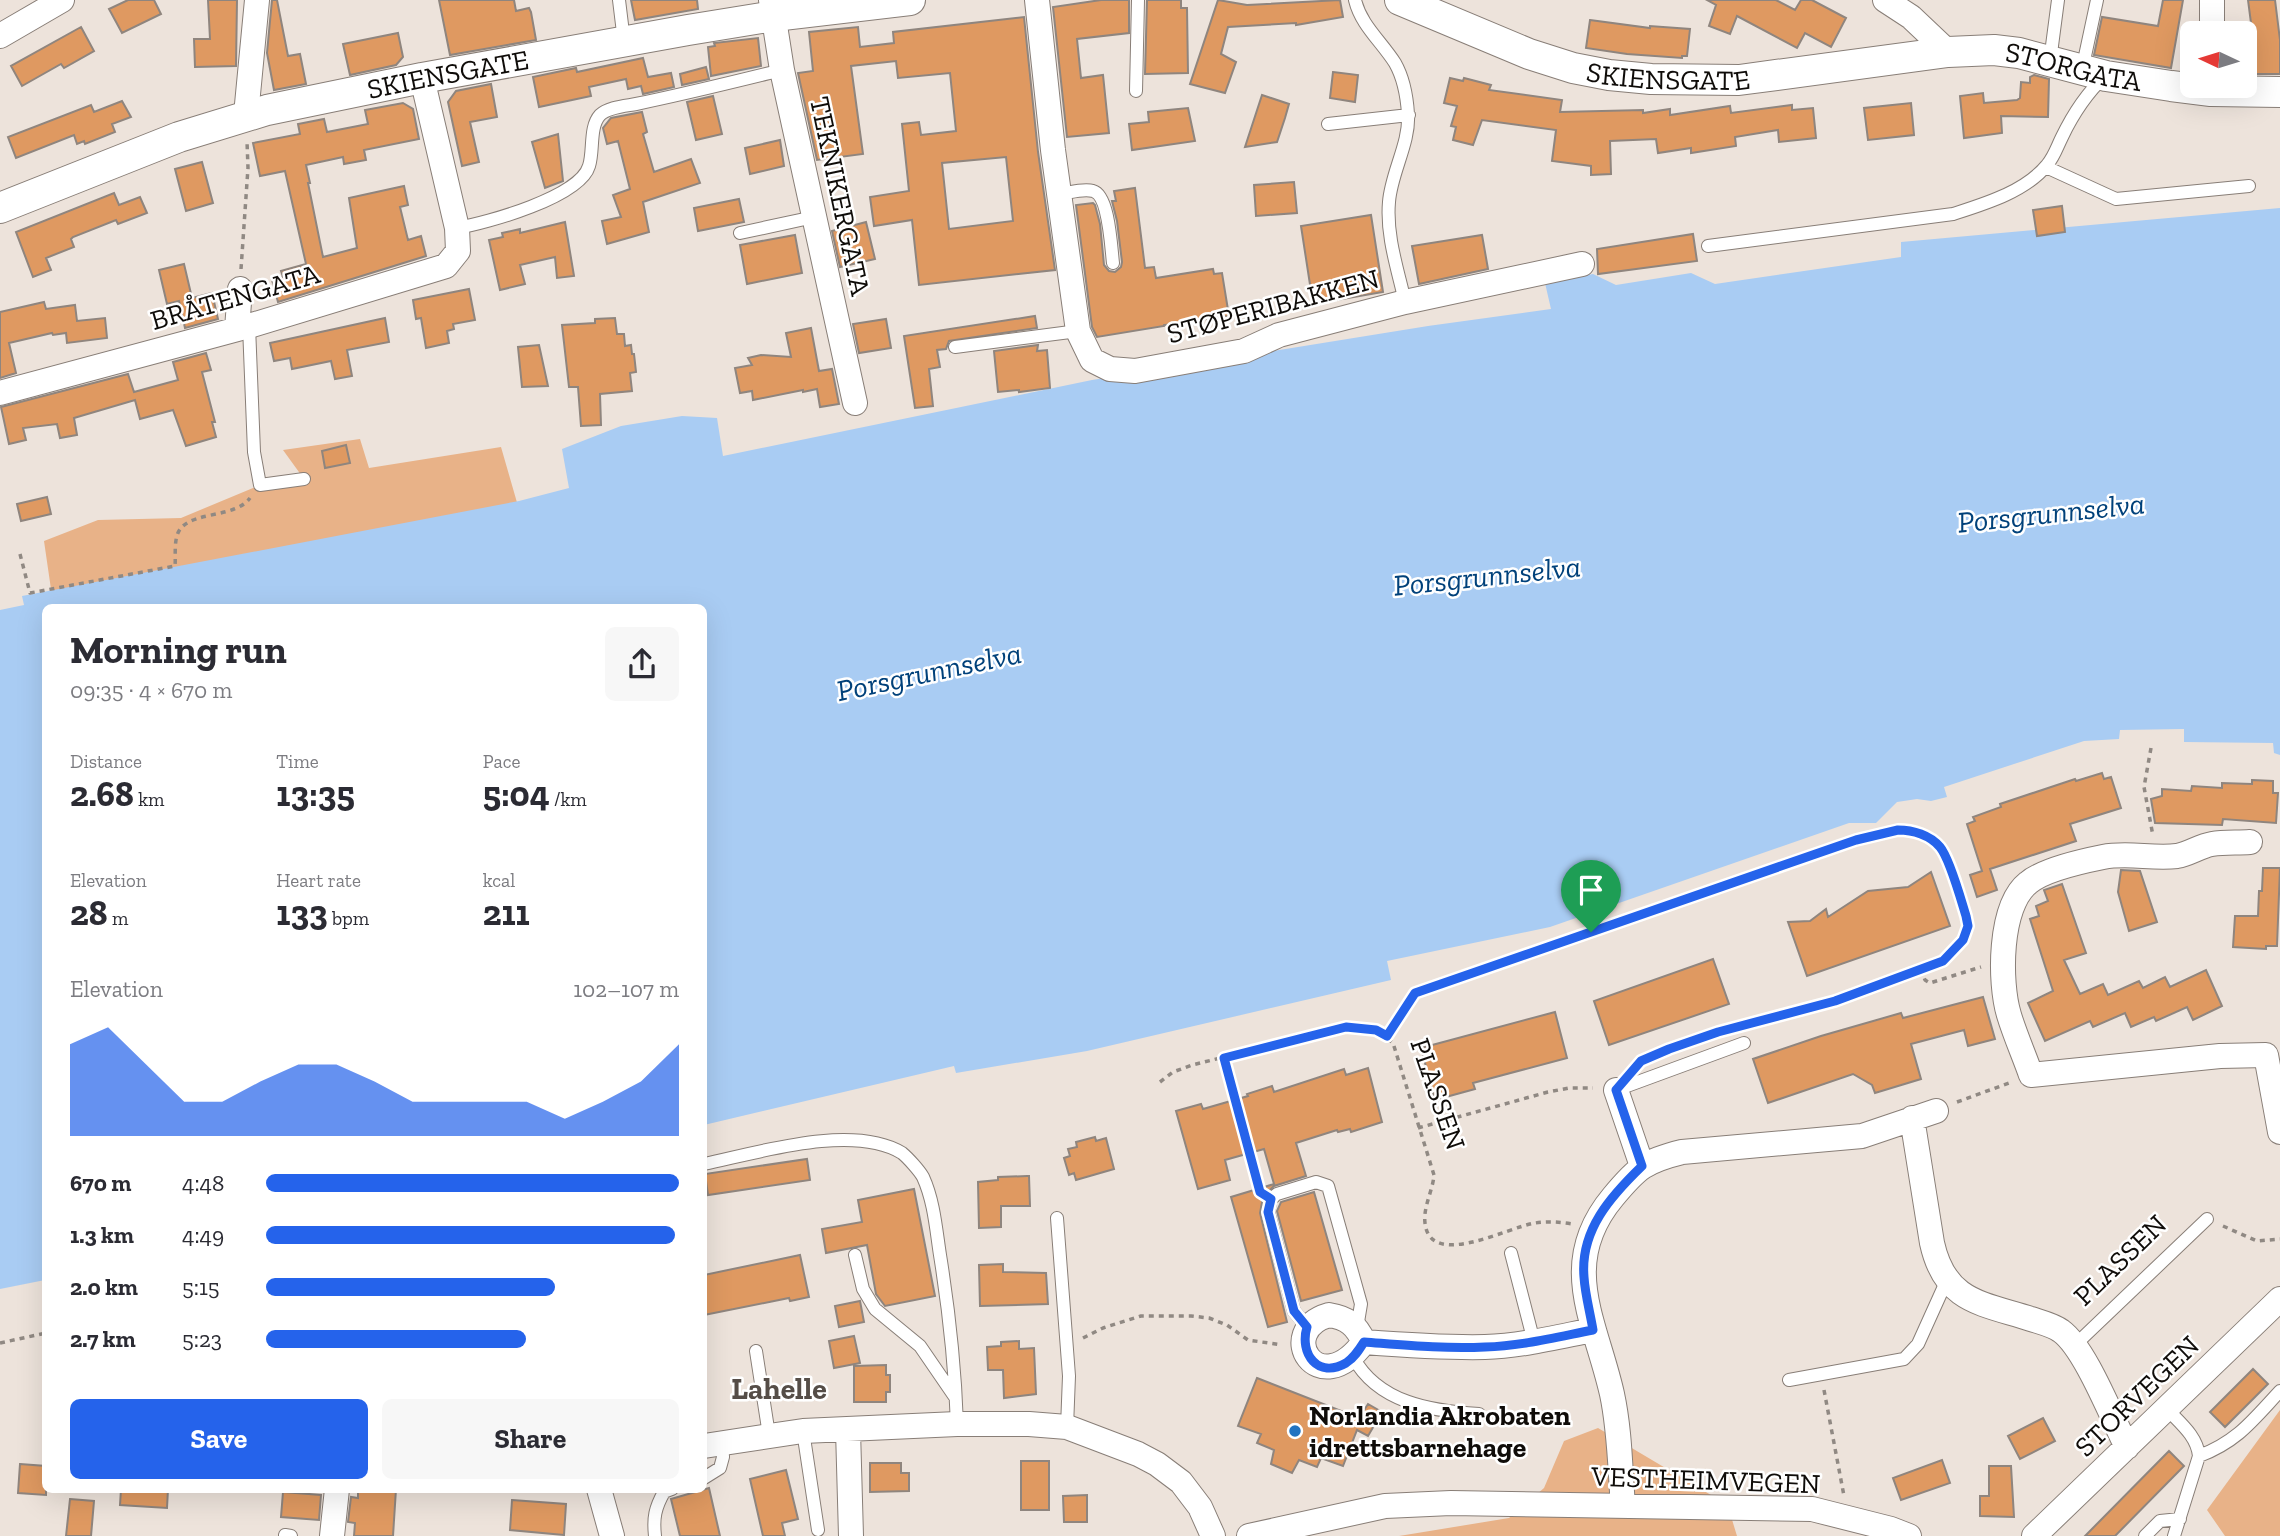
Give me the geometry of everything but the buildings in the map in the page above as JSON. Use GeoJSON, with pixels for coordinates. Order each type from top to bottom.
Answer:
{"type":"FeatureCollection","features":[{"type":"Feature","properties":{"kind":"street"},"geometry":{"type":"LineString","coordinates":[[0,36],[62,0]]}},
{"type":"Feature","properties":{"kind":"street"},"geometry":{"type":"LineString","coordinates":[[246,116],[257,0]]}},
{"type":"Feature","properties":{"kind":"street","name":"SKIENSGATE"},"geometry":{"type":"LineString","coordinates":[[0,208],[178,137],[246,116],[422,78],[624,42],[773,8],[910,0]]}},
{"type":"Feature","properties":{"kind":"street","name":"STØPERIBAKKEN"},"geometry":{"type":"LineString","coordinates":[[1037,0],[1078,331],[1092,360],[1110,369],[1135,371],[1244,351],[1279,335],[1405,302],[1581,264]]}},
{"type":"Feature","properties":{"kind":"street","name":"SKIENSGATE"},"geometry":{"type":"LineString","coordinates":[[1400,0],[1529,54],[1573,68],[1651,79],[1739,80],[1948,52]]}},
{"type":"Feature","properties":{"kind":"street"},"geometry":{"type":"LineString","coordinates":[[1885,0],[1911,17],[1948,52]]}},
{"type":"Feature","properties":{"kind":"street"},"geometry":{"type":"LineString","coordinates":[[2211,21],[2212,0]]}},
{"type":"Feature","properties":{"kind":"street","name":"TEKNIKERGATA"},"geometry":{"type":"LineString","coordinates":[[773,8],[782,70],[855,403]]}},
{"type":"Feature","properties":{"kind":"street","name":"STORGATA"},"geometry":{"type":"LineString","coordinates":[[1948,52],[1994,50],[2094,73],[2180,85]]}},
{"type":"Feature","properties":{"kind":"street","name":"BRÅTENGATA"},"geometry":{"type":"LineString","coordinates":[[0,393],[243,328],[446,266],[458,251],[457,228],[422,78]]}},
{"type":"Feature","properties":{"kind":"street","name":"STORGATA"},"geometry":{"type":"LineString","coordinates":[[2258,91],[2280,92]]}},
{"type":"Feature","properties":{"kind":"street"},"geometry":{"type":"LineString","coordinates":[[240,289],[243,328]]}},
{"type":"Feature","properties":{"kind":"street"},"geometry":{"type":"LineString","coordinates":[[2250,842],[2211,844],[2180,856],[2104,856],[2050,872],[2028,882],[2017,895],[2007,919],[2004,986],[2008,1014],[2031,1075],[2220,1056],[2266,1055],[2280,1132]]}},
{"type":"Feature","properties":{"kind":"street"},"geometry":{"type":"LineString","coordinates":[[1616,1090],[1642,1166]]}},
{"type":"Feature","properties":{"kind":"street"},"geometry":{"type":"LineString","coordinates":[[1623,1506],[1612,1394],[1593,1330],[1584,1278],[1586,1244],[1598,1214],[1642,1166],[1657,1158],[1682,1152],[1862,1136],[1936,1111]]}},
{"type":"Feature","properties":{"kind":"street"},"geometry":{"type":"LineString","coordinates":[[1912,1118],[1935,1258],[1946,1282]]}},
{"type":"Feature","properties":{"kind":"street","name":"PLASSEN"},"geometry":{"type":"LineString","coordinates":[[1946,1282],[1982,1304],[2060,1330],[2075,1345],[2127,1447]]}},
{"type":"Feature","properties":{"kind":"street","name":"STORVEGEN"},"geometry":{"type":"LineString","coordinates":[[2034,1536],[2280,1299]]}},
{"type":"Feature","properties":{"kind":"street"},"geometry":{"type":"LineString","coordinates":[[1329,1315],[1344,1318],[1358,1343],[1337,1367],[1327,1367],[1319,1366],[1310,1359],[1306,1337],[1316,1319],[1329,1315]]}},
{"type":"Feature","properties":{"kind":"street"},"geometry":{"type":"LineString","coordinates":[[1358,1343],[1486,1347],[1534,1342],[1593,1330]]}},
{"type":"Feature","properties":{"kind":"street"},"geometry":{"type":"LineString","coordinates":[[713,1444],[803,1431],[957,1424],[1067,1427],[1157,1464],[1181,1482],[1200,1507],[1213,1536]]}},
{"type":"Feature","properties":{"kind":"street"},"geometry":{"type":"LineString","coordinates":[[848,1430],[851,1536]]}},
{"type":"Feature","properties":{"kind":"street"},"geometry":{"type":"LineString","coordinates":[[332,1536],[337,1493]]}},
{"type":"Feature","properties":{"kind":"street"},"geometry":{"type":"LineString","coordinates":[[600,1493],[612,1536]]}},
{"type":"Feature","properties":{"kind":"street","name":"VESTHEIMVEGEN"},"geometry":{"type":"LineString","coordinates":[[1249,1536],[1385,1506],[1451,1503],[1812,1509],[1909,1536]]}},
{"type":"Feature","properties":{"kind":"lane"},"geometry":{"type":"LineString","coordinates":[[619,0],[624,42]]}},
{"type":"Feature","properties":{"kind":"lane"},"geometry":{"type":"LineString","coordinates":[[1136,90],[1138,0]]}},
{"type":"Feature","properties":{"kind":"lane"},"geometry":{"type":"LineString","coordinates":[[1355,0],[1365,24],[1396,64],[1409,115],[1389,202],[1390,232],[1405,302]]}},
{"type":"Feature","properties":{"kind":"lane"},"geometry":{"type":"LineString","coordinates":[[2050,61],[2059,0]]}},
{"type":"Feature","properties":{"kind":"lane"},"geometry":{"type":"LineString","coordinates":[[1708,246],[1953,215],[1991,202],[2017,188],[2046,167],[2087,95],[2094,73],[2097,0]]}},
{"type":"Feature","properties":{"kind":"lane"},"geometry":{"type":"LineString","coordinates":[[457,228],[481,224],[551,199],[582,179],[589,168],[595,124],[601,113],[782,70]]}},
{"type":"Feature","properties":{"kind":"lane"},"geometry":{"type":"LineString","coordinates":[[1328,124],[1409,115]]}},
{"type":"Feature","properties":{"kind":"lane"},"geometry":{"type":"LineString","coordinates":[[2046,167],[2116,199],[2249,186]]}},
{"type":"Feature","properties":{"kind":"lane"},"geometry":{"type":"LineString","coordinates":[[1059,194],[1088,190],[1100,195],[1105,204],[1113,263]]}},
{"type":"Feature","properties":{"kind":"lane"},"geometry":{"type":"LineString","coordinates":[[740,233],[814,217]]}},
{"type":"Feature","properties":{"kind":"lane"},"geometry":{"type":"LineString","coordinates":[[243,328],[254,452],[260,485],[304,480]]}},
{"type":"Feature","properties":{"kind":"lane"},"geometry":{"type":"LineString","coordinates":[[955,347],[1078,331]]}},
{"type":"Feature","properties":{"kind":"lane"},"geometry":{"type":"LineString","coordinates":[[1616,1090],[1744,1043]]}},
{"type":"Feature","properties":{"kind":"lane"},"geometry":{"type":"LineString","coordinates":[[707,1163],[809,1143],[847,1140],[881,1145],[903,1154],[922,1175],[933,1210],[946,1295],[957,1424]]}},
{"type":"Feature","properties":{"kind":"lane"},"geometry":{"type":"LineString","coordinates":[[1306,1337],[1294,1311],[1268,1212],[1271,1199],[1277,1194],[1316,1182],[1328,1186],[1362,1304],[1358,1343],[1362,1374],[1380,1389],[1431,1409],[1479,1414]]}},
{"type":"Feature","properties":{"kind":"lane"},"geometry":{"type":"LineString","coordinates":[[1057,1218],[1069,1396],[1067,1427]]}},
{"type":"Feature","properties":{"kind":"lane","name":"PLASSEN"},"geometry":{"type":"LineString","coordinates":[[2075,1345],[2207,1219]]}},
{"type":"Feature","properties":{"kind":"lane"},"geometry":{"type":"LineString","coordinates":[[1511,1253],[1534,1342]]}},
{"type":"Feature","properties":{"kind":"lane"},"geometry":{"type":"LineString","coordinates":[[855,1255],[863,1289],[874,1309],[920,1346],[956,1398]]}},
{"type":"Feature","properties":{"kind":"lane"},"geometry":{"type":"LineString","coordinates":[[1789,1380],[1897,1361],[1909,1355],[1918,1344],[1946,1282]]}},
{"type":"Feature","properties":{"kind":"lane"},"geometry":{"type":"LineString","coordinates":[[755,1351],[769,1435]]}},
{"type":"Feature","properties":{"kind":"lane"},"geometry":{"type":"LineString","coordinates":[[2199,1456],[2220,1448],[2235,1438],[2280,1391]]}},
{"type":"Feature","properties":{"kind":"lane"},"geometry":{"type":"LineString","coordinates":[[2167,1409],[2194,1439],[2199,1456],[2174,1536]]}},
{"type":"Feature","properties":{"kind":"lane"},"geometry":{"type":"LineString","coordinates":[[803,1431],[818,1530]]}},
{"type":"Feature","properties":{"kind":"lane"},"geometry":{"type":"LineString","coordinates":[[707,1476],[720,1468],[723,1457],[713,1444]]}},
{"type":"Feature","properties":{"kind":"lane"},"geometry":{"type":"LineString","coordinates":[[656,1536],[653,1520],[663,1493]]}},
{"type":"Feature","properties":{"kind":"lane"},"geometry":{"type":"LineString","coordinates":[[2145,1536],[2160,1521],[2180,1518]]}},
{"type":"Feature","properties":{"kind":"lane"},"geometry":{"type":"LineString","coordinates":[[285,1535],[291,1536]]}},
{"type":"Feature","properties":{"kind":"path"},"geometry":{"type":"LineString","coordinates":[[240,289],[247,168],[246,116]]}},
{"type":"Feature","properties":{"kind":"path"},"geometry":{"type":"LineString","coordinates":[[20,555],[30,593],[176,566],[177,539],[181,528],[244,506],[260,485]]}},
{"type":"Feature","properties":{"kind":"path"},"geometry":{"type":"LineString","coordinates":[[2151,748],[2144,787],[2145,803],[2158,857]]}},
{"type":"Feature","properties":{"kind":"path"},"geometry":{"type":"LineString","coordinates":[[1387,1036],[1415,993],[1856,840],[1909,830],[1924,835],[1940,847],[1968,926],[1963,940],[1950,956],[1835,1001],[1742,1026]]}},
{"type":"Feature","properties":{"kind":"path"},"geometry":{"type":"LineString","coordinates":[[1922,969],[1925,980],[1930,983],[1984,968]]}},
{"type":"Feature","properties":{"kind":"path","name":"PLASSEN"},"geometry":{"type":"LineString","coordinates":[[1160,1082],[1173,1072],[1192,1065],[1346,1027],[1376,1030],[1393,1043],[1434,1175],[1434,1187],[1424,1218],[1428,1234],[1438,1243],[1447,1246],[1464,1244],[1536,1223],[1556,1221],[1592,1228]]}},
{"type":"Feature","properties":{"kind":"path"},"geometry":{"type":"LineString","coordinates":[[1641,1061],[1730,1029]]}},
{"type":"Feature","properties":{"kind":"path"},"geometry":{"type":"LineString","coordinates":[[1224,1058],[1260,1192],[1271,1199]]}},
{"type":"Feature","properties":{"kind":"path"},"geometry":{"type":"LineString","coordinates":[[1936,1111],[2031,1075]]}},
{"type":"Feature","properties":{"kind":"path"},"geometry":{"type":"LineString","coordinates":[[1418,1128],[1569,1088],[1616,1090]]}},
{"type":"Feature","properties":{"kind":"path"},"geometry":{"type":"LineString","coordinates":[[2207,1219],[2257,1241],[2280,1239]]}},
{"type":"Feature","properties":{"kind":"path"},"geometry":{"type":"LineString","coordinates":[[1066,1347],[1103,1328],[1141,1316],[1209,1318],[1227,1325],[1248,1340],[1306,1337]]}},
{"type":"Feature","properties":{"kind":"path"},"geometry":{"type":"LineString","coordinates":[[0,1343],[42,1335]]}},
{"type":"Feature","properties":{"kind":"path"},"geometry":{"type":"LineString","coordinates":[[1821,1374],[1848,1517]]}},
{"type":"Feature","properties":{"kind":"shaded area"},"geometry":{"type":"Polygon","coordinates":[[[360,439],[369,468],[501,447],[518,506],[53,603],[44,541],[98,520],[181,518],[260,485],[304,479],[283,450],[360,439]]]}},
{"type":"Feature","properties":{"kind":"shaded area"},"geometry":{"type":"Polygon","coordinates":[[[2280,1410],[2280,1536],[2225,1536],[2207,1510],[2280,1410]]]}},
{"type":"Feature","properties":{"kind":"shaded area"},"geometry":{"type":"Polygon","coordinates":[[[1598,1428],[1711,1495],[1730,1513],[1737,1536],[1399,1536],[1509,1518],[1544,1488],[1564,1441],[1598,1428]]]}},
{"type":"Feature","properties":{"kind":"water","name":"Porsgrunnselva"},"geometry":{"type":"Polygon","coordinates":[[[2280,208],[2280,755],[2274,753],[2273,743],[2184,742],[2184,729],[2120,730],[2119,739],[2084,741],[1944,787],[1947,797],[1931,801],[1917,799],[1897,802],[1876,823],[1849,823],[1550,927],[1387,961],[1391,980],[1087,1051],[956,1073],[954,1066],[707,1124],[707,604],[42,604],[42,1281],[0,1289],[0,610],[24,605],[22,596],[519,501],[569,488],[562,449],[621,426],[682,416],[717,418],[723,456],[1092,380],[1551,309],[1545,283],[1593,274],[1616,285],[1691,273],[1715,284],[1901,257],[1901,242],[2280,208]]]}},
{"type":"Feature","properties":{"kind":"place","name":"Norlandia Akrobaten idrettsbarnehage"},"geometry":{"type":"Point","coordinates":[1295,1431]}},
{"type":"Feature","properties":{"kind":"district","name":"Lahelle"},"geometry":{"type":"Point","coordinates":[779,1389]}},
{"type":"Feature","properties":{"kind":"route"},"geometry":{"type":"LineString","coordinates":[[1898,830],[1924,835],[1940,847],[1968,926],[1963,940],[1943,961],[1835,1001],[1718,1032],[1641,1061],[1616,1090],[1642,1166],[1598,1214],[1586,1244],[1584,1278],[1593,1330],[1534,1342],[1486,1347],[1364,1342],[1344,1364],[1337,1367],[1319,1366],[1310,1359],[1304,1348],[1303,1338],[1307,1327],[1294,1311],[1268,1212],[1271,1199],[1260,1192],[1224,1058],[1346,1027],[1363,1027],[1387,1036],[1415,993],[1591,932],[1856,840],[1898,830]]}}]}
